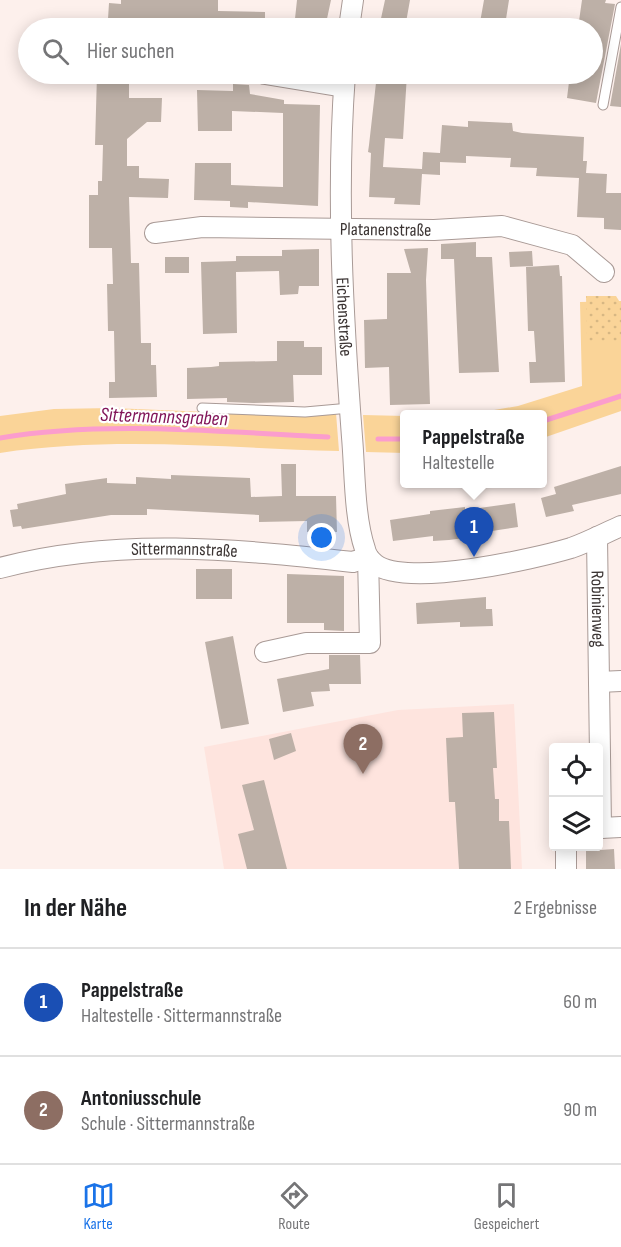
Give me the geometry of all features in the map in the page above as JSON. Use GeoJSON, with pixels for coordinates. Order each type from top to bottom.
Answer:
{"type":"FeatureCollection","features":[{"type":"Feature","properties":{"kind":"street"},"geometry":{"type":"LineString","coordinates":[[350,18],[353,0]]}},
{"type":"Feature","properties":{"kind":"street","name":"Eichenstraße"},"geometry":{"type":"LineString","coordinates":[[344,84],[342,228],[350,408],[357,502],[362,539],[368,557]]}},
{"type":"Feature","properties":{"kind":"street","name":"Platanenstraße"},"geometry":{"type":"LineString","coordinates":[[155,232],[202,227],[434,230],[502,226],[572,245],[604,272]]}},
{"type":"Feature","properties":{"kind":"street"},"geometry":{"type":"LineString","coordinates":[[368,557],[376,565],[394,571],[437,572],[507,564],[572,547],[621,526]]}},
{"type":"Feature","properties":{"kind":"street","name":"Robinienweg"},"geometry":{"type":"LineString","coordinates":[[597,537],[600,797]]}},
{"type":"Feature","properties":{"kind":"street","name":"Sittermannstraße"},"geometry":{"type":"LineString","coordinates":[[0,568],[54,558],[134,550],[235,549],[352,562],[368,557]]}},
{"type":"Feature","properties":{"kind":"street"},"geometry":{"type":"LineString","coordinates":[[265,652],[306,643],[370,643],[368,557]]}},
{"type":"Feature","properties":{"kind":"street"},"geometry":{"type":"LineString","coordinates":[[599,682],[621,681]]}},
{"type":"Feature","properties":{"kind":"street"},"geometry":{"type":"LineString","coordinates":[[603,828],[621,827]]}},
{"type":"Feature","properties":{"kind":"street"},"geometry":{"type":"LineString","coordinates":[[566,851],[566,869]]}},
{"type":"Feature","properties":{"kind":"lane"},"geometry":{"type":"LineString","coordinates":[[603,105],[621,7]]}},
{"type":"Feature","properties":{"kind":"lane"},"geometry":{"type":"LineString","coordinates":[[202,408],[305,412],[350,408]]}},
{"type":"Feature","properties":{"kind":"shaded area"},"geometry":{"type":"Polygon","coordinates":[[[586,296],[616,296],[621,304],[621,342],[587,341],[586,296]]]}},
{"type":"Feature","properties":{"kind":"shaded area"},"geometry":{"type":"Polygon","coordinates":[[[621,301],[621,411],[547,437],[547,410],[494,410],[518,406],[582,386],[580,302],[621,301]]]}},
{"type":"Feature","properties":{"kind":"shaded area"},"geometry":{"type":"Polygon","coordinates":[[[112,408],[305,416],[336,413],[339,451],[127,444],[84,445],[0,453],[0,416],[54,409],[112,408]]]}},
{"type":"Feature","properties":{"kind":"shaded area"},"geometry":{"type":"Polygon","coordinates":[[[363,415],[400,416],[400,453],[366,452],[363,415]]]}},
{"type":"Feature","properties":{"kind":"shaded area"},"geometry":{"type":"Polygon","coordinates":[[[514,704],[522,869],[224,869],[204,747],[398,710],[514,704]]]}},
{"type":"Feature","properties":{"kind":"building"},"geometry":{"type":"Polygon","coordinates":[[[121,0],[218,0],[218,11],[265,12],[265,18],[108,18],[109,3],[121,4],[121,0]]]}},
{"type":"Feature","properties":{"kind":"building"},"geometry":{"type":"Polygon","coordinates":[[[297,0],[331,0],[327,18],[295,18],[297,0]]]}},
{"type":"Feature","properties":{"kind":"building"},"geometry":{"type":"Polygon","coordinates":[[[385,0],[410,0],[407,18],[381,18],[385,0]]]}},
{"type":"Feature","properties":{"kind":"building"},"geometry":{"type":"Polygon","coordinates":[[[484,0],[509,0],[506,18],[481,18],[484,0]]]}},
{"type":"Feature","properties":{"kind":"building"},"geometry":{"type":"Polygon","coordinates":[[[582,0],[606,0],[605,3],[615,4],[603,67],[603,18],[579,18],[582,0]]]}},
{"type":"Feature","properties":{"kind":"building"},"geometry":{"type":"Polygon","coordinates":[[[621,44],[621,107],[610,106],[621,44]]]}},
{"type":"Feature","properties":{"kind":"building"},"geometry":{"type":"Polygon","coordinates":[[[97,84],[129,84],[129,98],[162,98],[161,122],[147,122],[127,139],[127,166],[139,166],[139,178],[169,179],[168,198],[129,197],[131,263],[139,263],[141,343],[151,343],[151,365],[156,365],[157,397],[109,398],[109,382],[115,382],[114,331],[108,331],[107,284],[113,284],[112,248],[89,248],[89,195],[98,195],[98,181],[102,181],[103,145],[95,145],[97,84]]]}},
{"type":"Feature","properties":{"kind":"building"},"geometry":{"type":"Polygon","coordinates":[[[233,84],[249,85],[250,94],[284,100],[284,104],[320,105],[318,206],[248,202],[248,208],[230,207],[230,201],[194,200],[195,163],[231,163],[231,185],[283,187],[283,113],[232,111],[232,131],[198,131],[197,90],[233,91],[233,84]]]}},
{"type":"Feature","properties":{"kind":"building"},"geometry":{"type":"Polygon","coordinates":[[[376,84],[406,84],[403,139],[385,138],[383,167],[422,169],[423,152],[440,153],[442,125],[468,127],[468,121],[512,123],[513,131],[522,133],[584,137],[583,161],[587,161],[586,173],[607,174],[606,193],[621,193],[621,230],[604,229],[604,218],[577,217],[579,178],[536,176],[537,168],[510,167],[511,158],[466,156],[466,163],[440,162],[440,175],[422,174],[420,205],[394,204],[395,198],[369,197],[371,153],[368,152],[376,84]]]}},
{"type":"Feature","properties":{"kind":"building"},"geometry":{"type":"Polygon","coordinates":[[[569,84],[600,84],[596,103],[567,98],[569,84]]]}},
{"type":"Feature","properties":{"kind":"building"},"geometry":{"type":"Polygon","coordinates":[[[476,242],[476,257],[492,257],[499,372],[459,373],[454,259],[441,259],[441,244],[476,242]]]}},
{"type":"Feature","properties":{"kind":"building"},"geometry":{"type":"Polygon","coordinates":[[[428,248],[426,280],[430,404],[390,405],[389,367],[365,368],[364,320],[387,319],[387,273],[411,273],[404,249],[428,248]]]}},
{"type":"Feature","properties":{"kind":"building"},"geometry":{"type":"Polygon","coordinates":[[[319,249],[319,286],[299,286],[298,294],[280,295],[279,271],[236,272],[237,333],[203,334],[201,262],[236,261],[236,256],[282,256],[282,250],[319,249]]]}},
{"type":"Feature","properties":{"kind":"building"},"geometry":{"type":"Polygon","coordinates":[[[532,251],[533,266],[510,267],[509,252],[532,251]]]}},
{"type":"Feature","properties":{"kind":"building"},"geometry":{"type":"Polygon","coordinates":[[[165,257],[189,257],[189,273],[165,273],[165,257]]]}},
{"type":"Feature","properties":{"kind":"building"},"geometry":{"type":"Polygon","coordinates":[[[559,265],[560,276],[562,276],[565,382],[530,383],[529,362],[536,362],[534,331],[528,331],[526,267],[559,265]]]}},
{"type":"Feature","properties":{"kind":"building"},"geometry":{"type":"Polygon","coordinates":[[[277,341],[304,341],[304,347],[322,347],[322,375],[293,375],[294,402],[253,403],[227,402],[227,398],[187,399],[187,368],[219,366],[219,362],[277,361],[277,341]]]}},
{"type":"Feature","properties":{"kind":"building"},"geometry":{"type":"Polygon","coordinates":[[[281,464],[296,464],[296,496],[336,496],[337,532],[307,532],[307,521],[259,522],[259,515],[147,509],[147,515],[111,515],[22,529],[21,526],[13,527],[10,510],[18,509],[17,504],[66,494],[65,484],[107,478],[107,483],[136,484],[136,477],[171,479],[171,475],[250,478],[251,497],[282,496],[281,464]]]}},
{"type":"Feature","properties":{"kind":"building"},"geometry":{"type":"Polygon","coordinates":[[[621,466],[621,494],[572,505],[574,511],[546,517],[541,498],[556,494],[554,487],[621,466]]]}},
{"type":"Feature","properties":{"kind":"building"},"geometry":{"type":"Polygon","coordinates":[[[515,503],[518,527],[449,540],[433,541],[433,536],[393,541],[390,520],[430,514],[430,511],[465,507],[465,510],[515,503]]]}},
{"type":"Feature","properties":{"kind":"building"},"geometry":{"type":"Polygon","coordinates":[[[196,569],[232,569],[232,599],[196,599],[196,569]]]}},
{"type":"Feature","properties":{"kind":"building"},"geometry":{"type":"Polygon","coordinates":[[[287,574],[344,576],[344,631],[324,630],[324,623],[287,623],[287,574]]]}},
{"type":"Feature","properties":{"kind":"building"},"geometry":{"type":"Polygon","coordinates":[[[486,597],[486,609],[492,609],[493,626],[460,627],[460,622],[417,624],[416,603],[486,597]]]}},
{"type":"Feature","properties":{"kind":"building"},"geometry":{"type":"Polygon","coordinates":[[[233,636],[249,724],[221,729],[205,642],[233,636]]]}},
{"type":"Feature","properties":{"kind":"building"},"geometry":{"type":"Polygon","coordinates":[[[329,655],[360,655],[361,684],[329,684],[330,691],[311,692],[314,706],[283,712],[277,679],[329,669],[329,655]]]}},
{"type":"Feature","properties":{"kind":"building"},"geometry":{"type":"Polygon","coordinates":[[[494,712],[497,768],[493,768],[495,799],[499,799],[499,821],[509,821],[511,869],[459,869],[455,802],[449,802],[446,738],[463,737],[462,713],[494,712]]]}},
{"type":"Feature","properties":{"kind":"building"},"geometry":{"type":"Polygon","coordinates":[[[291,733],[296,751],[274,760],[269,739],[291,733]]]}},
{"type":"Feature","properties":{"kind":"building"},"geometry":{"type":"Polygon","coordinates":[[[264,780],[287,869],[247,869],[238,834],[254,830],[242,785],[264,780]]]}},
{"type":"Feature","properties":{"kind":"building"},"geometry":{"type":"Polygon","coordinates":[[[614,849],[615,869],[586,869],[586,851],[614,849]]]}},
{"type":"Feature","properties":{"kind":"waterway","name":"Sittermannsgraben"},"geometry":{"type":"LineString","coordinates":[[547,420],[621,396]]}},
{"type":"Feature","properties":{"kind":"waterway","name":"Sittermannsgraben"},"geometry":{"type":"LineString","coordinates":[[0,438],[122,428],[328,437]]}},
{"type":"Feature","properties":{"kind":"waterway","name":"Sittermannsgraben"},"geometry":{"type":"LineString","coordinates":[[378,439],[400,439]]}},
{"type":"Feature","properties":{"kind":"place","name":"Pappelstraße"},"geometry":{"type":"Point","coordinates":[474,557]}},
{"type":"Feature","properties":{"kind":"place","name":"Antoniusschule"},"geometry":{"type":"Point","coordinates":[363,774]}}]}
